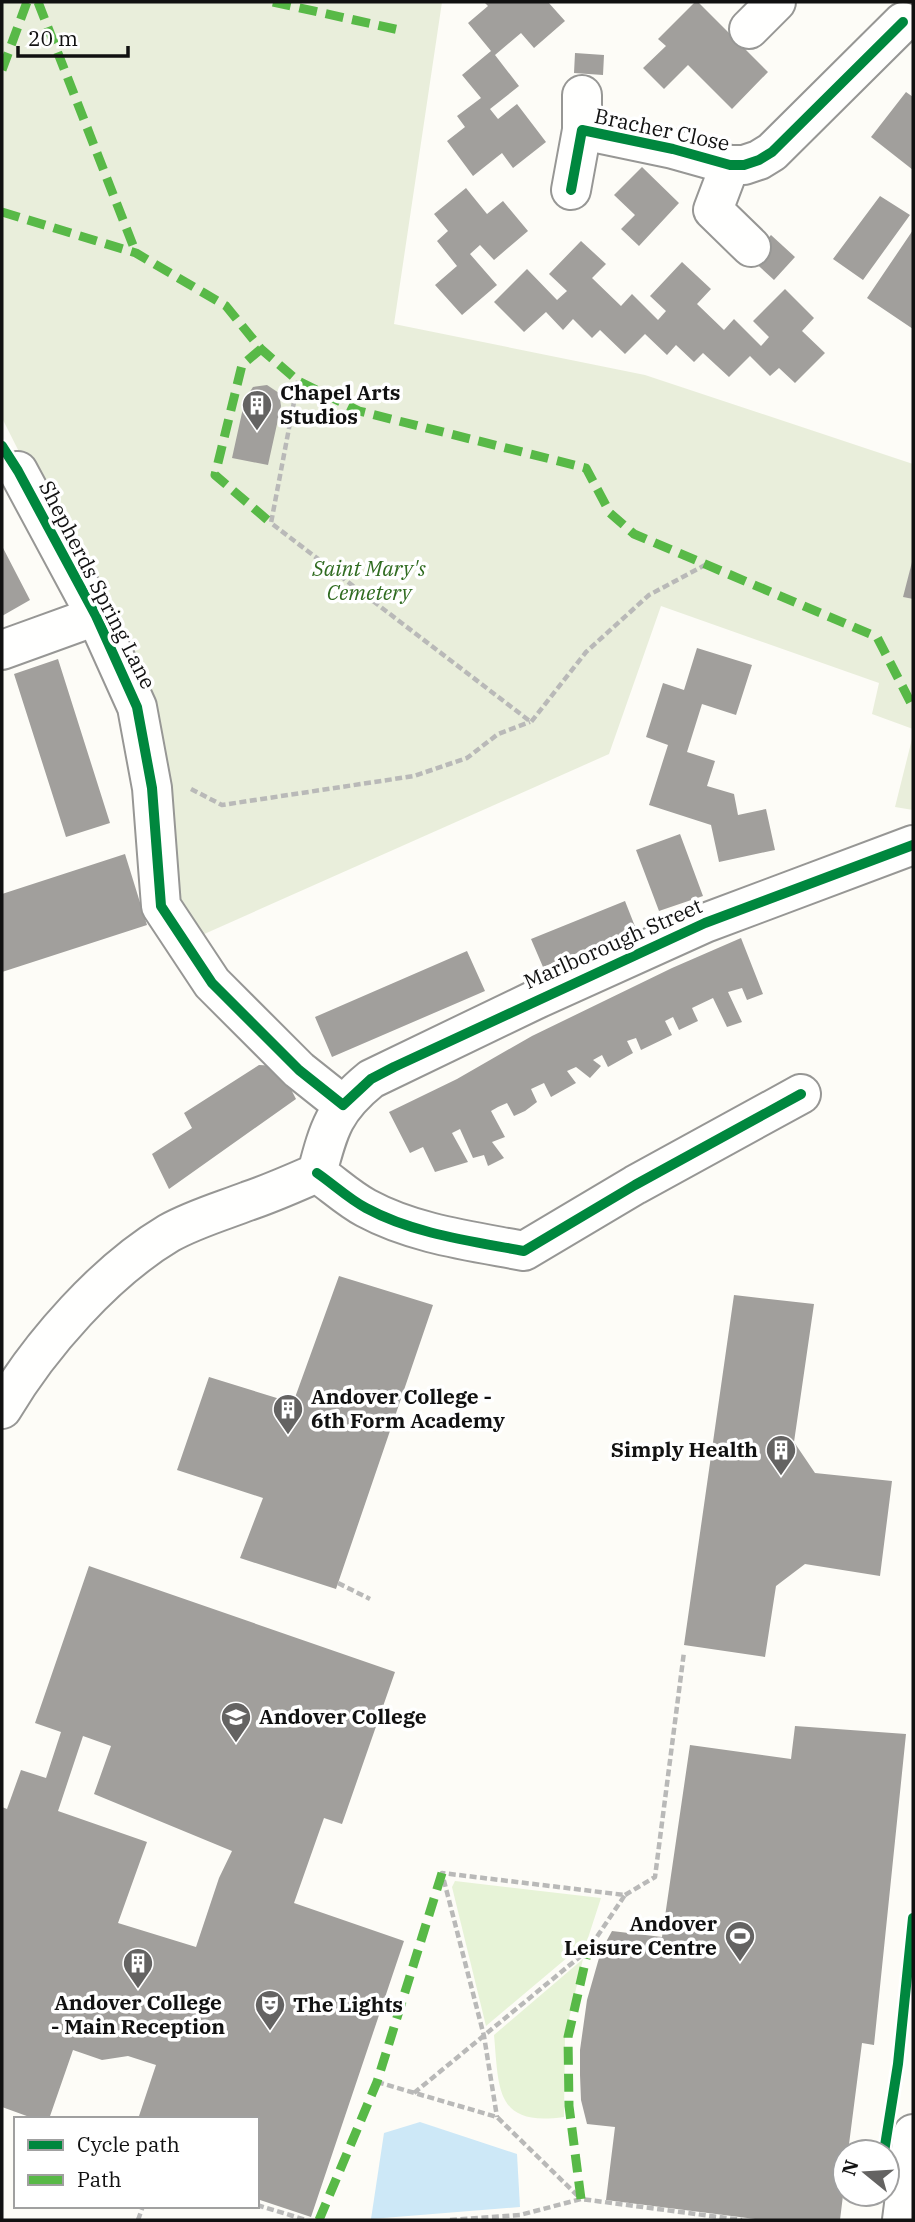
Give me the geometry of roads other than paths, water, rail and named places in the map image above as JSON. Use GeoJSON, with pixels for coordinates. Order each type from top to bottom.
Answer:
{"type":"FeatureCollection","features":[{"type":"Feature","properties":{"kind":"street"},"geometry":{"type":"LineString","coordinates":[[750,29],[776,2]]}},
{"type":"Feature","properties":{"kind":"street","name":"Bracher Close"},"geometry":{"type":"LineString","coordinates":[[571,190],[582,113],[673,149],[730,166],[744,165],[772,152],[901,19]]}},
{"type":"Feature","properties":{"kind":"street"},"geometry":{"type":"LineString","coordinates":[[730,166],[713,210],[751,247]]}},
{"type":"Feature","properties":{"kind":"street","name":"Shepherds Spring Lane"},"geometry":{"type":"LineString","coordinates":[[18,471],[96,616],[136,707],[152,788],[161,906],[212,983],[299,1070],[343,1105]]}},
{"type":"Feature","properties":{"kind":"street"},"geometry":{"type":"LineString","coordinates":[[2,650],[96,616]]}},
{"type":"Feature","properties":{"kind":"street","name":"Marlborough Street"},"geometry":{"type":"LineString","coordinates":[[317,1173],[328,1133],[343,1105],[356,1091],[383,1073],[537,999],[907,833]]}},
{"type":"Feature","properties":{"kind":"street"},"geometry":{"type":"LineString","coordinates":[[2,1409],[29,1368],[71,1317],[144,1250],[171,1232],[191,1223],[317,1173],[363,1207],[377,1214],[438,1234],[524,1251],[635,1185],[801,1094]]}},
{"type":"Feature","properties":{"kind":"street"},"geometry":{"type":"LineString","coordinates":[[902,2220],[913,2134]]}},
{"type":"Feature","properties":{"kind":"water"},"geometry":{"type":"Polygon","coordinates":[[[420,2122],[517,2154],[520,2207],[371,2219],[384,2133],[420,2122]]]}},
{"type":"Feature","properties":{"kind":"place","name":"Chapel Arts Studios"},"geometry":{"type":"Point","coordinates":[257,432]}},
{"type":"Feature","properties":{"kind":"place","name":"Andover College - 6th Form Academy"},"geometry":{"type":"Point","coordinates":[288,1436]}},
{"type":"Feature","properties":{"kind":"place","name":"Simply Health"},"geometry":{"type":"Point","coordinates":[781,1477]}},
{"type":"Feature","properties":{"kind":"place","name":"Andover College"},"geometry":{"type":"Point","coordinates":[236,1744]}},
{"type":"Feature","properties":{"kind":"place","name":"Andover Leisure Centre"},"geometry":{"type":"Point","coordinates":[740,1963]}},
{"type":"Feature","properties":{"kind":"place","name":"Andover College - Main Reception"},"geometry":{"type":"Point","coordinates":[138,1990]}},
{"type":"Feature","properties":{"kind":"place","name":"The Lights"},"geometry":{"type":"Point","coordinates":[270,2032]}},
{"type":"Feature","properties":{"kind":"park label","name":"Saint Mary's Cemetery"},"geometry":{"type":"Point","coordinates":[369,581]}}]}
